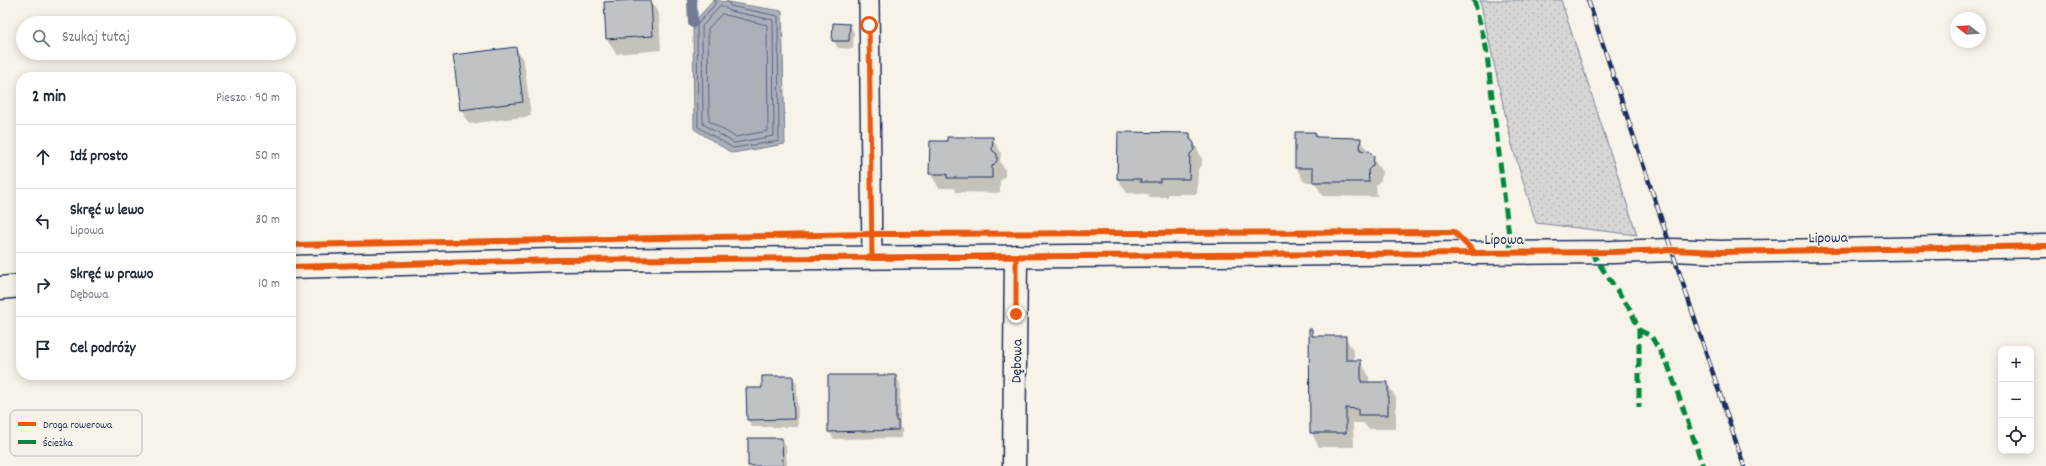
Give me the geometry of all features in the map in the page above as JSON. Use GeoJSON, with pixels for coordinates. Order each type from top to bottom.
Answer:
{"type":"FeatureCollection","features":[{"type":"Feature","properties":{"kind":"street","name":"Lipowa"},"geometry":{"type":"LineString","coordinates":[[296,266],[547,260],[1613,252],[1672,250],[1720,252],[2046,246]]}},
{"type":"Feature","properties":{"kind":"street","name":"Dębowa"},"geometry":{"type":"LineString","coordinates":[[1014,466],[1016,256]]}},
{"type":"Feature","properties":{"kind":"street"},"geometry":{"type":"LineString","coordinates":[[0,288],[16,286]]}},
{"type":"Feature","properties":{"kind":"lane"},"geometry":{"type":"LineString","coordinates":[[869,0],[872,258]]}},
{"type":"Feature","properties":{"kind":"shaded area"},"geometry":{"type":"Polygon","coordinates":[[[1480,0],[1561,0],[1637,235],[1536,223],[1512,145],[1480,0]]]}},
{"type":"Feature","properties":{"kind":"water"},"geometry":{"type":"Polygon","coordinates":[[[714,0],[782,11],[785,144],[732,153],[694,129],[693,23],[714,0]]]}},
{"type":"Feature","properties":{"kind":"building"},"geometry":{"type":"Polygon","coordinates":[[[651,0],[653,36],[606,39],[604,2],[651,0]]]}},
{"type":"Feature","properties":{"kind":"building"},"geometry":{"type":"Polygon","coordinates":[[[833,23],[850,24],[849,41],[832,41],[833,23]]]}},
{"type":"Feature","properties":{"kind":"building"},"geometry":{"type":"Polygon","coordinates":[[[516,47],[523,102],[460,110],[453,55],[516,47]]]}},
{"type":"Feature","properties":{"kind":"building"},"geometry":{"type":"Polygon","coordinates":[[[1118,132],[1190,133],[1190,139],[1194,143],[1194,150],[1190,154],[1189,179],[1160,179],[1160,182],[1140,182],[1141,179],[1117,179],[1118,132]]]}},
{"type":"Feature","properties":{"kind":"building"},"geometry":{"type":"Polygon","coordinates":[[[1295,132],[1315,132],[1316,137],[1361,138],[1360,150],[1369,151],[1374,156],[1373,165],[1368,170],[1369,182],[1313,182],[1313,168],[1295,168],[1295,132]]]}},
{"type":"Feature","properties":{"kind":"building"},"geometry":{"type":"Polygon","coordinates":[[[947,137],[993,137],[992,150],[997,154],[997,161],[992,166],[992,178],[947,178],[947,174],[929,174],[930,141],[947,141],[947,137]]]}},
{"type":"Feature","properties":{"kind":"building"},"geometry":{"type":"Polygon","coordinates":[[[1309,329],[1312,329],[1312,336],[1346,336],[1346,360],[1361,360],[1361,382],[1388,382],[1388,415],[1358,415],[1358,409],[1346,408],[1346,433],[1310,433],[1309,329]]]}},
{"type":"Feature","properties":{"kind":"building"},"geometry":{"type":"Polygon","coordinates":[[[828,375],[896,375],[896,421],[898,421],[898,430],[828,432],[828,375]]]}},
{"type":"Feature","properties":{"kind":"building"},"geometry":{"type":"Polygon","coordinates":[[[762,376],[793,376],[794,419],[747,420],[746,388],[762,388],[762,376]]]}},
{"type":"Feature","properties":{"kind":"building"},"geometry":{"type":"Polygon","coordinates":[[[748,438],[782,438],[783,466],[748,466],[748,438]]]}},
{"type":"Feature","properties":{"kind":"waterway"},"geometry":{"type":"LineString","coordinates":[[692,0],[693,23]]}},
{"type":"Feature","properties":{"kind":"railway"},"geometry":{"type":"LineString","coordinates":[[1588,0],[1744,466]]}},
{"type":"Feature","properties":{"kind":"marked path"},"geometry":{"type":"LineString","coordinates":[[1474,0],[1486,47],[1511,252]]}},
{"type":"Feature","properties":{"kind":"marked path"},"geometry":{"type":"LineString","coordinates":[[1591,252],[1631,311],[1639,330],[1639,407]]}},
{"type":"Feature","properties":{"kind":"marked path"},"geometry":{"type":"LineString","coordinates":[[1639,330],[1651,336],[1668,365],[1703,466]]}},
{"type":"Feature","properties":{"kind":"cycle path"},"geometry":{"type":"LineString","coordinates":[[296,245],[871,234],[1454,232],[1474,252]]}},
{"type":"Feature","properties":{"kind":"cycle path"},"geometry":{"type":"LineString","coordinates":[[296,267],[555,260],[1613,252],[1672,250],[1720,252],[2046,246]]}},
{"type":"Feature","properties":{"kind":"route"},"geometry":{"type":"LineString","coordinates":[[869,25],[872,258],[1016,256],[1016,314]]}}]}
